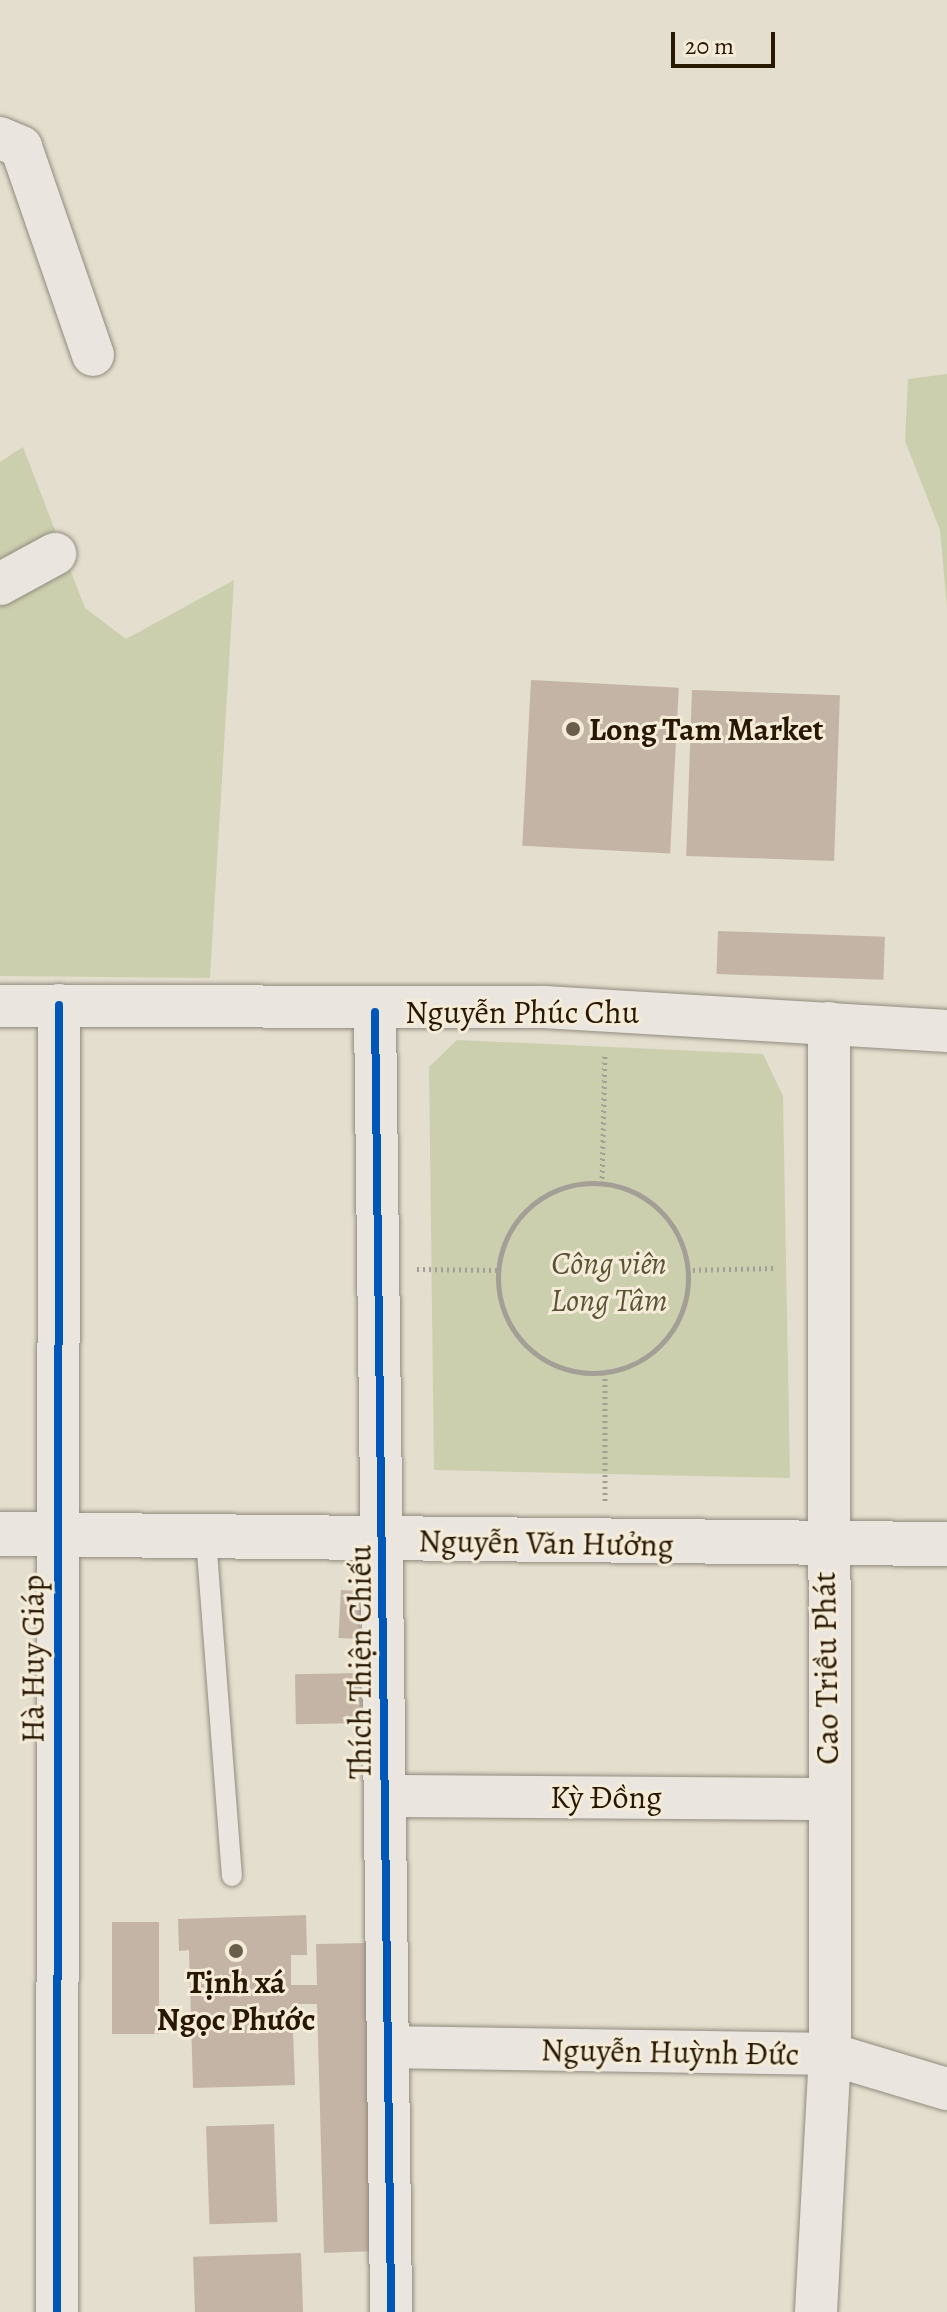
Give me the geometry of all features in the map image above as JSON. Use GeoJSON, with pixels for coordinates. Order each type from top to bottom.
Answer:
{"type":"FeatureCollection","features":[{"type":"Feature","properties":{"kind":"street"},"geometry":{"type":"LineString","coordinates":[[0,138],[21,147],[93,355]]}},
{"type":"Feature","properties":{"kind":"street"},"geometry":{"type":"LineString","coordinates":[[0,584],[55,554]]}},
{"type":"Feature","properties":{"kind":"street","name":"Hà Huy Giáp"},"geometry":{"type":"LineString","coordinates":[[57,2312],[59,1005]]}},
{"type":"Feature","properties":{"kind":"street","name":"Nguyễn Phúc Chu"},"geometry":{"type":"LineString","coordinates":[[0,1006],[375,1012],[544,1007],[947,1031]]}},
{"type":"Feature","properties":{"kind":"street","name":"Thích Thiện Chiếu"},"geometry":{"type":"LineString","coordinates":[[375,1012],[391,2312]]}},
{"type":"Feature","properties":{"kind":"street","name":"Cao Triều Phát"},"geometry":{"type":"LineString","coordinates":[[816,2312],[830,2054],[825,1547],[829,1023]]}},
{"type":"Feature","properties":{"kind":"street","name":"Nguyễn Văn Hưởng"},"geometry":{"type":"LineString","coordinates":[[0,1534],[825,1547],[947,1544]]}},
{"type":"Feature","properties":{"kind":"street","name":"Kỳ Đồng"},"geometry":{"type":"LineString","coordinates":[[385,1796],[827,1799]]}},
{"type":"Feature","properties":{"kind":"street","name":"Nguyễn Huỳnh Đức"},"geometry":{"type":"LineString","coordinates":[[388,2047],[830,2054],[947,2089]]}},
{"type":"Feature","properties":{"kind":"lane"},"geometry":{"type":"LineString","coordinates":[[206,1539],[232,1876]]}},
{"type":"Feature","properties":{"kind":"path"},"geometry":{"type":"LineString","coordinates":[[602,1184],[605,1055]]}},
{"type":"Feature","properties":{"kind":"path"},"geometry":{"type":"LineString","coordinates":[[602,1184],[643,1198],[663,1214],[687,1270],[682,1312],[670,1334],[630,1366],[605,1373],[579,1373],[533,1352],[503,1309],[500,1270],[524,1212],[568,1186],[602,1184]]}},
{"type":"Feature","properties":{"kind":"path"},"geometry":{"type":"LineString","coordinates":[[687,1270],[777,1268]]}},
{"type":"Feature","properties":{"kind":"path"},"geometry":{"type":"LineString","coordinates":[[404,1269],[500,1270]]}},
{"type":"Feature","properties":{"kind":"path"},"geometry":{"type":"LineString","coordinates":[[605,1373],[605,1510]]}},
{"type":"Feature","properties":{"kind":"green space"},"geometry":{"type":"Polygon","coordinates":[[[947,374],[947,607],[940,530],[905,441],[908,379],[947,374]]]}},
{"type":"Feature","properties":{"kind":"green space"},"geometry":{"type":"Polygon","coordinates":[[[23,447],[85,608],[126,639],[234,580],[210,978],[0,976],[0,462],[23,447]]]}},
{"type":"Feature","properties":{"kind":"green space","name":"Công viên Long Tâm"},"geometry":{"type":"Polygon","coordinates":[[[457,1040],[763,1054],[783,1096],[790,1478],[434,1470],[429,1067],[457,1040]]]}},
{"type":"Feature","properties":{"kind":"building"},"geometry":{"type":"Polygon","coordinates":[[[531,680],[679,688],[670,854],[522,846],[531,680]]]}},
{"type":"Feature","properties":{"kind":"building"},"geometry":{"type":"Polygon","coordinates":[[[692,690],[840,695],[834,861],[686,856],[692,690]]]}},
{"type":"Feature","properties":{"kind":"building"},"geometry":{"type":"Polygon","coordinates":[[[718,931],[885,937],[883,980],[716,974],[718,931]]]}},
{"type":"Feature","properties":{"kind":"building"},"geometry":{"type":"Polygon","coordinates":[[[341,1590],[362,1591],[359,1639],[338,1638],[341,1590]]]}},
{"type":"Feature","properties":{"kind":"building"},"geometry":{"type":"Polygon","coordinates":[[[361,1673],[362,1723],[296,1724],[295,1674],[361,1673]]]}},
{"type":"Feature","properties":{"kind":"building"},"geometry":{"type":"Polygon","coordinates":[[[306,1915],[307,1955],[291,1955],[291,1985],[317,1985],[316,1944],[367,1943],[375,2251],[324,2253],[317,2004],[292,2004],[295,2085],[193,2088],[189,1950],[179,1951],[178,1919],[306,1915]]]}},
{"type":"Feature","properties":{"kind":"building"},"geometry":{"type":"Polygon","coordinates":[[[112,1922],[159,1922],[159,2034],[112,2034],[112,1922]]]}},
{"type":"Feature","properties":{"kind":"building"},"geometry":{"type":"Polygon","coordinates":[[[274,2124],[277,2222],[209,2224],[206,2126],[274,2124]]]}},
{"type":"Feature","properties":{"kind":"building"},"geometry":{"type":"Polygon","coordinates":[[[301,2253],[303,2312],[195,2312],[193,2257],[301,2253]]]}},
{"type":"Feature","properties":{"kind":"cycle path"},"geometry":{"type":"LineString","coordinates":[[57,2312],[59,1005]]}},
{"type":"Feature","properties":{"kind":"cycle path"},"geometry":{"type":"LineString","coordinates":[[375,1012],[391,2312]]}},
{"type":"Feature","properties":{"kind":"place","name":"Long Tam Market"},"geometry":{"type":"Point","coordinates":[573,729]}},
{"type":"Feature","properties":{"kind":"place","name":"Tịnh xá Ngọc Phước"},"geometry":{"type":"Point","coordinates":[236,1951]}}]}
